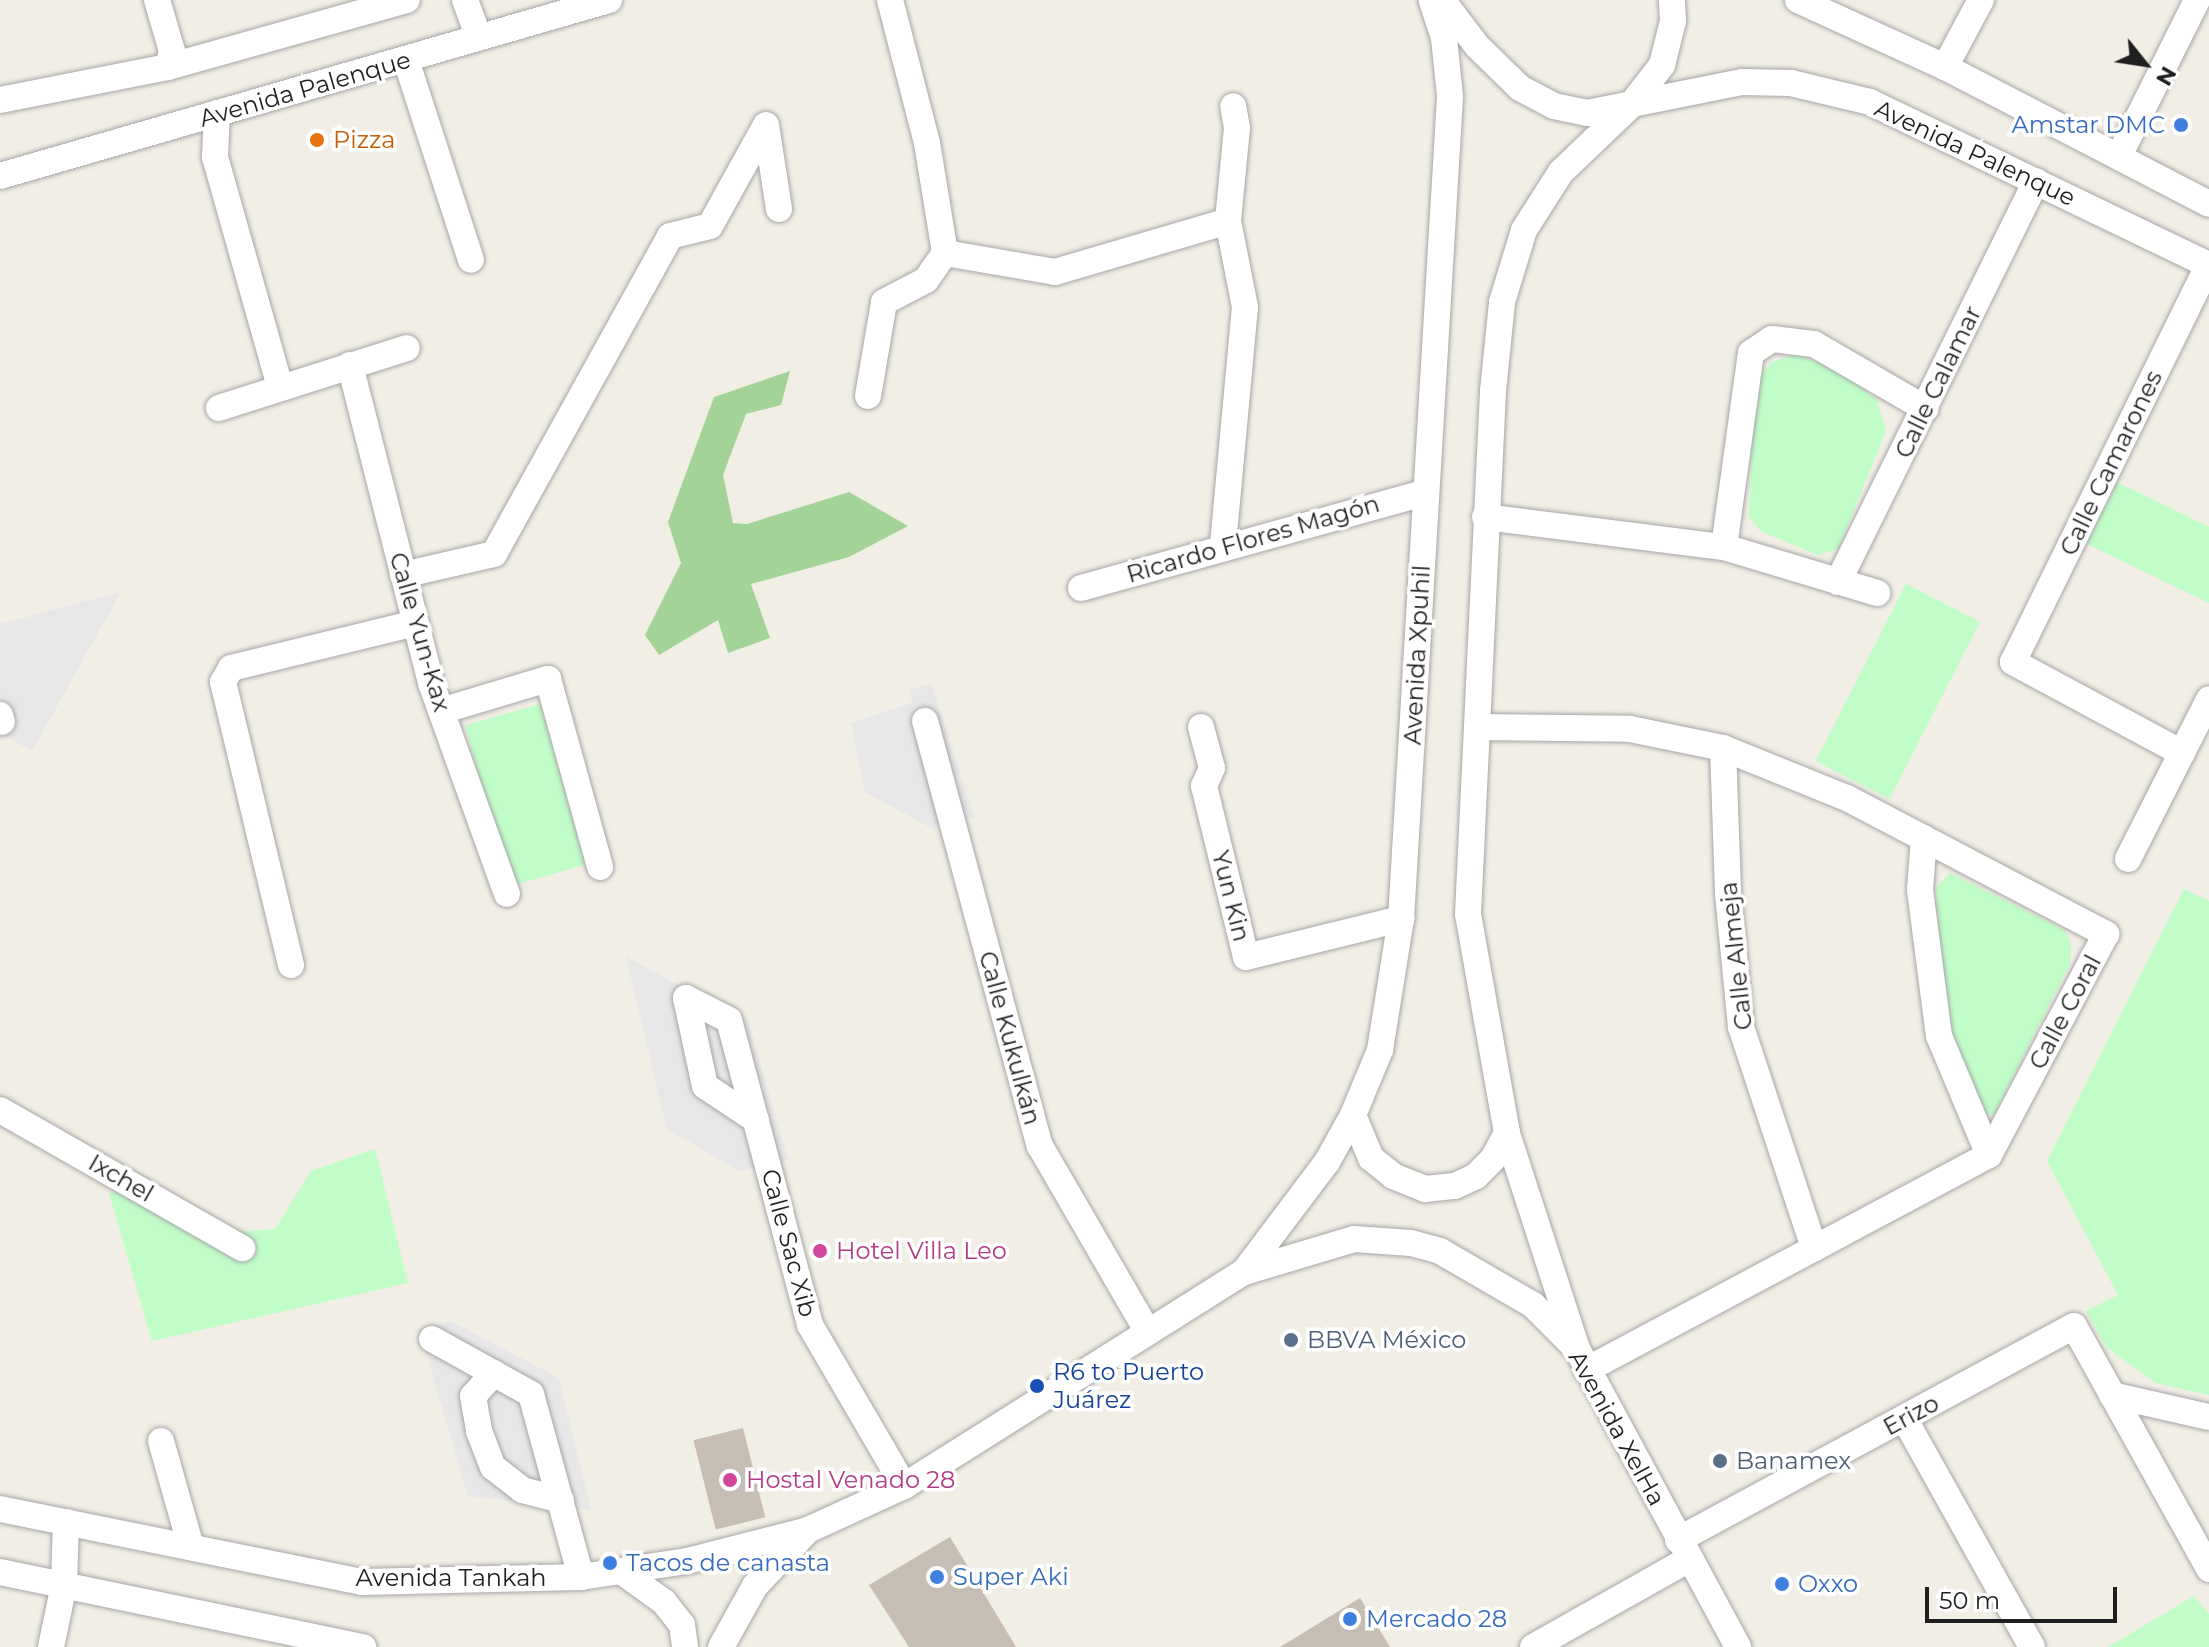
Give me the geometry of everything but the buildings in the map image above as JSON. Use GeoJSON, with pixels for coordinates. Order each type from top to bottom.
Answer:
{"type":"FeatureCollection","features":[{"type":"Feature","properties":{"kind":"street"},"geometry":{"type":"LineString","coordinates":[[157,0],[172,51],[168,67]]}},
{"type":"Feature","properties":{"kind":"street"},"geometry":{"type":"LineString","coordinates":[[0,100],[168,67],[407,0]]}},
{"type":"Feature","properties":{"kind":"street"},"geometry":{"type":"LineString","coordinates":[[465,0],[479,38]]}},
{"type":"Feature","properties":{"kind":"street","name":"Avenida Palenque"},"geometry":{"type":"LineString","coordinates":[[0,176],[609,0]]}},
{"type":"Feature","properties":{"kind":"street"},"geometry":{"type":"LineString","coordinates":[[868,396],[884,302],[926,280],[945,253],[927,143],[890,0]]}},
{"type":"Feature","properties":{"kind":"street","name":"Avenida Xpuhil"},"geometry":{"type":"LineString","coordinates":[[1244,1272],[1327,1162],[1353,1115],[1380,1050],[1401,919],[1450,96],[1444,38],[1432,0]]}},
{"type":"Feature","properties":{"kind":"street","name":"Avenida Palenque"},"geometry":{"type":"LineString","coordinates":[[1442,0],[1477,46],[1520,88],[1554,106],[1587,113],[1742,82],[1791,83],[1870,102],[2209,265]]}},
{"type":"Feature","properties":{"kind":"street"},"geometry":{"type":"LineString","coordinates":[[1672,0],[1673,21],[1662,65],[1631,105],[1561,172],[1524,230],[1502,302],[1485,517],[1468,914],[1507,1133],[1582,1360],[1814,1248],[1989,1155],[1939,1036],[1920,890],[1924,838]]}},
{"type":"Feature","properties":{"kind":"street"},"geometry":{"type":"LineString","coordinates":[[1798,0],[1945,67],[2209,204]]}},
{"type":"Feature","properties":{"kind":"street"},"geometry":{"type":"LineString","coordinates":[[1945,67],[1981,0]]}},
{"type":"Feature","properties":{"kind":"street"},"geometry":{"type":"LineString","coordinates":[[2119,156],[2197,0]]}},
{"type":"Feature","properties":{"kind":"street"},"geometry":{"type":"LineString","coordinates":[[406,60],[471,260]]}},
{"type":"Feature","properties":{"kind":"street"},"geometry":{"type":"LineString","coordinates":[[1223,544],[1245,307],[1228,221],[1237,128],[1233,106]]}},
{"type":"Feature","properties":{"kind":"street"},"geometry":{"type":"LineString","coordinates":[[217,113],[215,157],[280,386]]}},
{"type":"Feature","properties":{"kind":"street"},"geometry":{"type":"LineString","coordinates":[[403,575],[494,554],[670,236],[710,226],[766,125],[779,209]]}},
{"type":"Feature","properties":{"kind":"street","name":"Calle Calamar"},"geometry":{"type":"LineString","coordinates":[[1838,582],[2036,181]]}},
{"type":"Feature","properties":{"kind":"street"},"geometry":{"type":"LineString","coordinates":[[945,253],[1055,272],[1228,221]]}},
{"type":"Feature","properties":{"kind":"street","name":"Calle Camarones"},"geometry":{"type":"LineString","coordinates":[[2182,753],[2013,662],[2209,265]]}},
{"type":"Feature","properties":{"kind":"street"},"geometry":{"type":"LineString","coordinates":[[1724,547],[1751,353],[1772,339],[1814,344],[1926,409]]}},
{"type":"Feature","properties":{"kind":"street"},"geometry":{"type":"LineString","coordinates":[[219,408],[280,386],[407,348]]}},
{"type":"Feature","properties":{"kind":"street","name":"Calle Yun-Kax"},"geometry":{"type":"LineString","coordinates":[[350,365],[441,711],[507,894]]}},
{"type":"Feature","properties":{"kind":"street","name":"Ricardo Flores Magón"},"geometry":{"type":"LineString","coordinates":[[1081,588],[1223,544],[1426,492]]}},
{"type":"Feature","properties":{"kind":"street"},"geometry":{"type":"LineString","coordinates":[[1485,517],[1724,547],[1877,593]]}},
{"type":"Feature","properties":{"kind":"street"},"geometry":{"type":"LineString","coordinates":[[291,965],[223,682],[231,668],[416,623]]}},
{"type":"Feature","properties":{"kind":"street"},"geometry":{"type":"LineString","coordinates":[[441,711],[548,679],[600,867]]}},
{"type":"Feature","properties":{"kind":"street"},"geometry":{"type":"LineString","coordinates":[[2128,859],[2209,699]]}},
{"type":"Feature","properties":{"kind":"street","name":"Calle Kukulkán"},"geometry":{"type":"LineString","coordinates":[[925,721],[1040,1146],[1148,1332]]}},
{"type":"Feature","properties":{"kind":"street","name":"Yun Kin"},"geometry":{"type":"LineString","coordinates":[[1201,727],[1212,768],[1204,786],[1246,957],[1401,919]]}},
{"type":"Feature","properties":{"kind":"street","name":"Calle Coral"},"geometry":{"type":"LineString","coordinates":[[1477,727],[1630,729],[1723,748],[1790,772],[2106,934],[1989,1155]]}},
{"type":"Feature","properties":{"kind":"street","name":"Calle Almeja"},"geometry":{"type":"LineString","coordinates":[[1723,748],[1728,894],[1741,1027],[1814,1248]]}},
{"type":"Feature","properties":{"kind":"street","name":"Ixchel"},"geometry":{"type":"LineString","coordinates":[[0,1110],[242,1248]]}},
{"type":"Feature","properties":{"kind":"street"},"geometry":{"type":"LineString","coordinates":[[1353,1115],[1371,1158],[1393,1176],[1425,1189],[1455,1186],[1476,1176],[1493,1159],[1507,1133]]}},
{"type":"Feature","properties":{"kind":"street","name":"Calle Sac Xib"},"geometry":{"type":"LineString","coordinates":[[756,1120],[810,1325],[904,1486]]}},
{"type":"Feature","properties":{"kind":"street","name":"Avenida XelHa"},"geometry":{"type":"LineString","coordinates":[[721,1647],[755,1586],[808,1530],[904,1486],[1244,1272],[1354,1239],[1411,1243],[1486,1274],[1533,1305],[1582,1360],[1738,1647]]}},
{"type":"Feature","properties":{"kind":"street","name":"Erizo"},"geometry":{"type":"LineString","coordinates":[[1533,1647],[1684,1549],[1904,1418],[2074,1326],[2209,1569]]}},
{"type":"Feature","properties":{"kind":"street"},"geometry":{"type":"LineString","coordinates":[[432,1339],[531,1394],[581,1577]]}},
{"type":"Feature","properties":{"kind":"street"},"geometry":{"type":"LineString","coordinates":[[494,1373],[473,1396],[479,1431],[493,1467],[522,1490],[561,1500]]}},
{"type":"Feature","properties":{"kind":"street"},"geometry":{"type":"LineString","coordinates":[[2112,1395],[2209,1417]]}},
{"type":"Feature","properties":{"kind":"street"},"geometry":{"type":"LineString","coordinates":[[1904,1418],[2032,1647]]}},
{"type":"Feature","properties":{"kind":"street"},"geometry":{"type":"LineString","coordinates":[[161,1441],[191,1547]]}},
{"type":"Feature","properties":{"kind":"street","name":"Avenida Tankah"},"geometry":{"type":"LineString","coordinates":[[0,1509],[362,1582],[581,1577],[741,1549],[808,1530]]}},
{"type":"Feature","properties":{"kind":"street"},"geometry":{"type":"LineString","coordinates":[[51,1647],[64,1585],[66,1522]]}},
{"type":"Feature","properties":{"kind":"street"},"geometry":{"type":"LineString","coordinates":[[621,1571],[664,1602],[682,1625],[685,1647]]}},
{"type":"Feature","properties":{"kind":"street"},"geometry":{"type":"LineString","coordinates":[[0,1572],[64,1585],[245,1635],[363,1647]]}},
{"type":"Feature","properties":{"kind":"green space"},"geometry":{"type":"Polygon","coordinates":[[[1796,354],[1843,372],[1877,400],[1886,431],[1838,549],[1818,555],[1760,531],[1749,516],[1755,383],[1772,362],[1796,354]]]}},
{"type":"Feature","properties":{"kind":"green space"},"geometry":{"type":"Polygon","coordinates":[[[790,371],[781,405],[746,414],[723,475],[733,523],[747,524],[849,492],[908,526],[849,557],[751,584],[770,638],[728,653],[718,620],[659,655],[645,635],[681,563],[668,522],[714,397],[790,371]]]}},
{"type":"Feature","properties":{"kind":"green space"},"geometry":{"type":"Polygon","coordinates":[[[2117,482],[2209,527],[2209,603],[2087,544],[2117,482]]]}},
{"type":"Feature","properties":{"kind":"green space"},"geometry":{"type":"Polygon","coordinates":[[[1906,584],[1980,622],[1890,799],[1816,761],[1906,584]]]}},
{"type":"Feature","properties":{"kind":"green space"},"geometry":{"type":"Polygon","coordinates":[[[540,704],[586,865],[511,886],[465,725],[540,704]]]}},
{"type":"Feature","properties":{"kind":"green space"},"geometry":{"type":"Polygon","coordinates":[[[1950,873],[2065,930],[2071,944],[2070,964],[1994,1114],[1986,1115],[1963,1067],[1944,1003],[1936,888],[1950,873]]]}},
{"type":"Feature","properties":{"kind":"green space"},"geometry":{"type":"Polygon","coordinates":[[[2184,889],[2209,901],[2209,1395],[2155,1383],[2106,1347],[2086,1311],[2118,1295],[2047,1161],[2184,889]]]}},
{"type":"Feature","properties":{"kind":"green space"},"geometry":{"type":"Polygon","coordinates":[[[375,1149],[408,1283],[152,1341],[109,1193],[144,1181],[234,1232],[275,1229],[311,1171],[375,1149]]]}},
{"type":"Feature","properties":{"kind":"green space"},"geometry":{"type":"Polygon","coordinates":[[[2194,1596],[2209,1614],[2209,1647],[2108,1647],[2194,1596]]]}},
{"type":"Feature","properties":{"kind":"shaded area"},"geometry":{"type":"Polygon","coordinates":[[[121,592],[32,751],[0,733],[0,624],[121,592]]]}},
{"type":"Feature","properties":{"kind":"shaded area"},"geometry":{"type":"Polygon","coordinates":[[[931,683],[975,818],[933,829],[865,792],[851,723],[913,702],[909,690],[931,683]]]}},
{"type":"Feature","properties":{"kind":"shaded area"},"geometry":{"type":"Polygon","coordinates":[[[626,957],[748,1021],[788,1160],[739,1171],[667,1129],[626,957]]]}},
{"type":"Feature","properties":{"kind":"shaded area"},"geometry":{"type":"Polygon","coordinates":[[[451,1321],[559,1378],[591,1510],[468,1496],[419,1329],[451,1321]]]}},
{"type":"Feature","properties":{"kind":"place","name":"Amstar DMC"},"geometry":{"type":"Point","coordinates":[2181,125]}},
{"type":"Feature","properties":{"kind":"place","name":"Pizza"},"geometry":{"type":"Point","coordinates":[317,140]}},
{"type":"Feature","properties":{"kind":"place","name":"Hotel Villa Leo"},"geometry":{"type":"Point","coordinates":[820,1251]}},
{"type":"Feature","properties":{"kind":"place","name":"BBVA México"},"geometry":{"type":"Point","coordinates":[1291,1340]}},
{"type":"Feature","properties":{"kind":"place","name":"R6 to Puerto Juárez"},"geometry":{"type":"Point","coordinates":[1037,1386]}},
{"type":"Feature","properties":{"kind":"place","name":"Banamex"},"geometry":{"type":"Point","coordinates":[1720,1461]}},
{"type":"Feature","properties":{"kind":"place","name":"Hostal Venado 28"},"geometry":{"type":"Point","coordinates":[730,1480]}},
{"type":"Feature","properties":{"kind":"place","name":"Tacos de canasta"},"geometry":{"type":"Point","coordinates":[610,1563]}},
{"type":"Feature","properties":{"kind":"place","name":"Super Aki"},"geometry":{"type":"Point","coordinates":[937,1577]}},
{"type":"Feature","properties":{"kind":"place","name":"Oxxo"},"geometry":{"type":"Point","coordinates":[1782,1584]}},
{"type":"Feature","properties":{"kind":"place","name":"Mercado 28"},"geometry":{"type":"Point","coordinates":[1350,1619]}}]}
